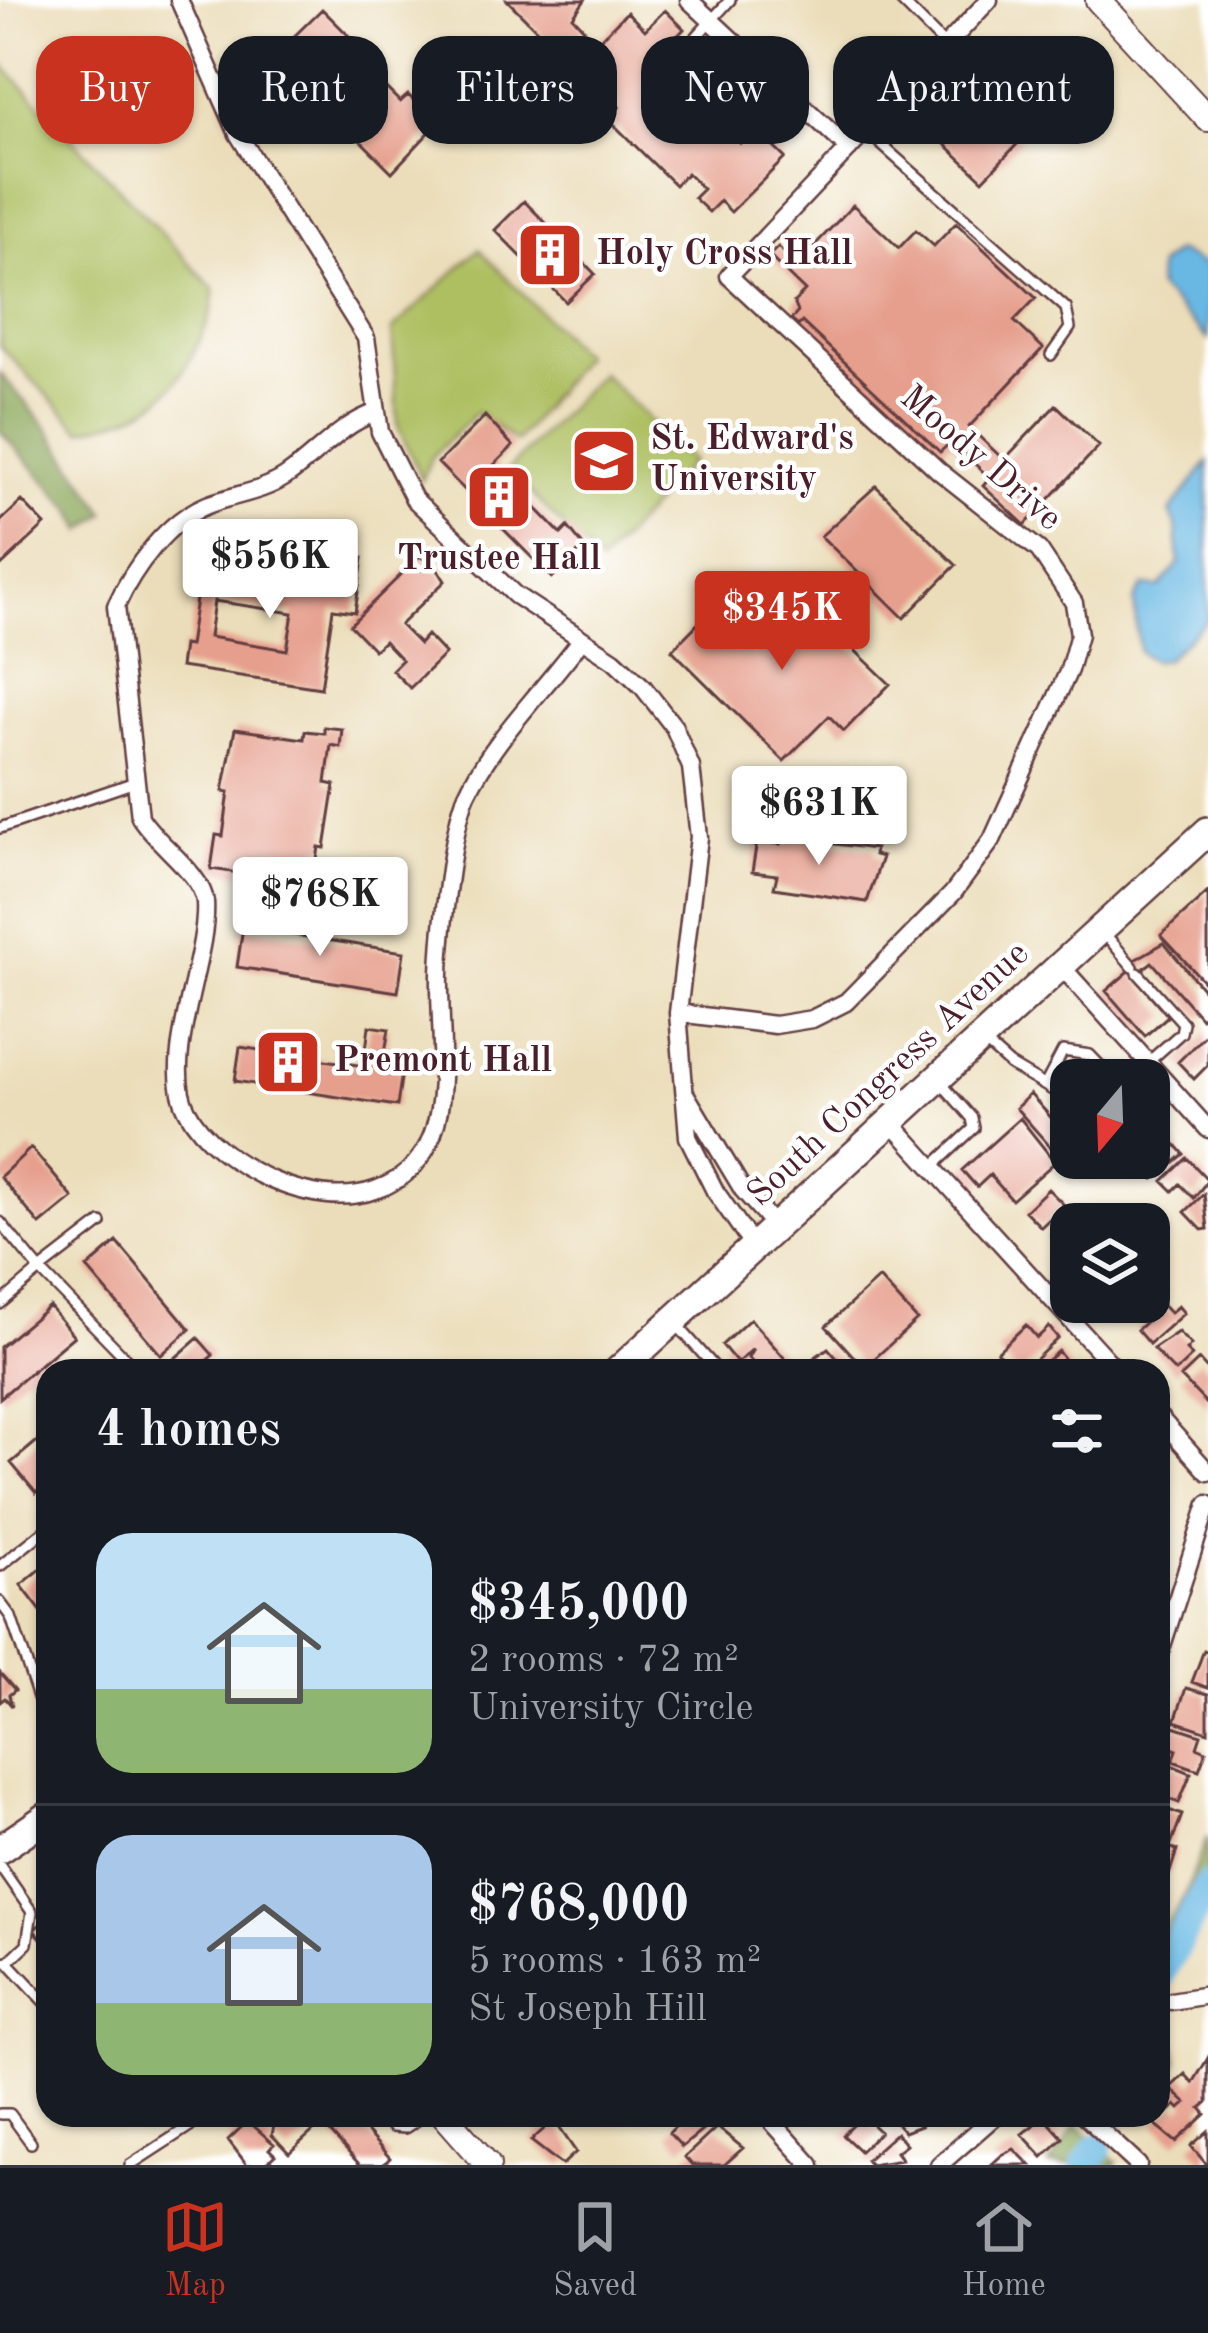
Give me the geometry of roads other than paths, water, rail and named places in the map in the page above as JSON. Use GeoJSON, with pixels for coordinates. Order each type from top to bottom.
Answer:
{"type":"FeatureCollection","features":[{"type":"Feature","properties":{"kind":"main road","name":"South Congress Avenue"},"geometry":{"type":"LineString","coordinates":[[640,1359],[674,1321],[1208,831]]}},
{"type":"Feature","properties":{"kind":"main road"},"geometry":{"type":"LineString","coordinates":[[0,1849],[36,1824]]}},
{"type":"Feature","properties":{"kind":"street"},"geometry":{"type":"LineString","coordinates":[[178,0],[238,134],[366,338],[375,413],[414,499],[515,595],[644,687],[674,727],[691,766],[699,837],[678,1013],[688,1137],[715,1191],[755,1247]]}},
{"type":"Feature","properties":{"kind":"street"},"geometry":{"type":"LineString","coordinates":[[689,0],[727,36]]}},
{"type":"Feature","properties":{"kind":"street"},"geometry":{"type":"LineString","coordinates":[[955,36],[989,0]]}},
{"type":"Feature","properties":{"kind":"street"},"geometry":{"type":"LineString","coordinates":[[1098,0],[1208,119]]}},
{"type":"Feature","properties":{"kind":"street"},"geometry":{"type":"LineString","coordinates":[[809,112],[849,149],[854,144]]}},
{"type":"Feature","properties":{"kind":"street","name":"Moody Drive"},"geometry":{"type":"LineString","coordinates":[[678,1013],[775,1025],[812,1018],[846,1002],[953,893],[992,840],[1070,670],[1078,634],[1074,603],[1039,550],[939,471],[728,276],[849,149]]}},
{"type":"Feature","properties":{"kind":"street"},"geometry":{"type":"LineString","coordinates":[[375,413],[359,418],[281,480],[204,506],[176,524],[127,582],[116,606],[140,817],[156,843],[193,874],[205,900],[181,1071],[185,1107],[242,1166],[296,1191],[354,1198],[414,1170],[435,1133],[442,1082],[440,974],[467,795],[581,640]]}},
{"type":"Feature","properties":{"kind":"street"},"geometry":{"type":"LineString","coordinates":[[1061,966],[1145,1059]]}},
{"type":"Feature","properties":{"kind":"street"},"geometry":{"type":"LineString","coordinates":[[1170,1087],[1208,1130]]}},
{"type":"Feature","properties":{"kind":"street"},"geometry":{"type":"LineString","coordinates":[[683,1089],[743,1190],[776,1227]]}},
{"type":"Feature","properties":{"kind":"street"},"geometry":{"type":"LineString","coordinates":[[891,1122],[1106,1359]]}},
{"type":"Feature","properties":{"kind":"street"},"geometry":{"type":"LineString","coordinates":[[1170,1429],[1208,1472]]}},
{"type":"Feature","properties":{"kind":"street"},"geometry":{"type":"LineString","coordinates":[[1170,1621],[1208,1504]]}},
{"type":"Feature","properties":{"kind":"street"},"geometry":{"type":"LineString","coordinates":[[1171,2002],[1208,1995]]}},
{"type":"Feature","properties":{"kind":"street"},"geometry":{"type":"LineString","coordinates":[[455,2127],[488,2165]]}},
{"type":"Feature","properties":{"kind":"street"},"geometry":{"type":"LineString","coordinates":[[777,2127],[811,2165]]}},
{"type":"Feature","properties":{"kind":"street"},"geometry":{"type":"LineString","coordinates":[[939,2165],[982,2127]]}},
{"type":"Feature","properties":{"kind":"street"},"geometry":{"type":"LineString","coordinates":[[1097,2127],[1138,2165]]}},
{"type":"Feature","properties":{"kind":"lane"},"geometry":{"type":"LineString","coordinates":[[701,36],[709,19],[730,0]]}},
{"type":"Feature","properties":{"kind":"lane"},"geometry":{"type":"LineString","coordinates":[[900,0],[936,36]]}},
{"type":"Feature","properties":{"kind":"lane"},"geometry":{"type":"LineString","coordinates":[[881,144],[1066,308],[1070,328],[1051,355]]}},
{"type":"Feature","properties":{"kind":"lane"},"geometry":{"type":"LineString","coordinates":[[0,828],[135,782]]}},
{"type":"Feature","properties":{"kind":"lane"},"geometry":{"type":"LineString","coordinates":[[1101,930],[1183,1023],[1180,1033],[1154,1059]]}},
{"type":"Feature","properties":{"kind":"lane"},"geometry":{"type":"LineString","coordinates":[[981,1040],[1010,1065],[1050,1087]]}},
{"type":"Feature","properties":{"kind":"lane"},"geometry":{"type":"LineString","coordinates":[[1059,1059],[1064,1051],[1094,1059]]}},
{"type":"Feature","properties":{"kind":"lane"},"geometry":{"type":"LineString","coordinates":[[1045,1084],[1050,1075]]}},
{"type":"Feature","properties":{"kind":"lane"},"geometry":{"type":"LineString","coordinates":[[932,1167],[974,1123],[938,1079]]}},
{"type":"Feature","properties":{"kind":"lane"},"geometry":{"type":"LineString","coordinates":[[0,1222],[126,1359]]}},
{"type":"Feature","properties":{"kind":"lane"},"geometry":{"type":"LineString","coordinates":[[0,1304],[100,1222]]}},
{"type":"Feature","properties":{"kind":"lane"},"geometry":{"type":"LineString","coordinates":[[674,1321],[707,1359]]}},
{"type":"Feature","properties":{"kind":"lane"},"geometry":{"type":"LineString","coordinates":[[0,1566],[36,1538]]}},
{"type":"Feature","properties":{"kind":"lane"},"geometry":{"type":"LineString","coordinates":[[0,1601],[11,1617],[36,1691]]}},
{"type":"Feature","properties":{"kind":"lane"},"geometry":{"type":"LineString","coordinates":[[0,1866],[32,1912],[27,1944],[4,1962],[36,1993]]}},
{"type":"Feature","properties":{"kind":"lane"},"geometry":{"type":"LineString","coordinates":[[0,2114],[10,2114],[31,2143]]}},
{"type":"Feature","properties":{"kind":"lane"},"geometry":{"type":"LineString","coordinates":[[130,2165],[188,2127]]}},
{"type":"Feature","properties":{"kind":"water"},"geometry":{"type":"Polygon","coordinates":[[[1176,251],[1208,267],[1208,339],[1157,287],[1158,266],[1176,251]]]}},
{"type":"Feature","properties":{"kind":"water"},"geometry":{"type":"Polygon","coordinates":[[[1208,462],[1208,619],[1166,659],[1153,661],[1139,652],[1134,601],[1143,586],[1160,587],[1179,563],[1176,525],[1170,512],[1208,462]]]}},
{"type":"Feature","properties":{"kind":"waterway"},"geometry":{"type":"LineString","coordinates":[[1170,1956],[1208,1886]]}},
{"type":"Feature","properties":{"kind":"waterway"},"geometry":{"type":"LineString","coordinates":[[1086,2165],[1098,2148]]}},
{"type":"Feature","properties":{"kind":"place","name":"Holy Cross Hall"},"geometry":{"type":"Point","coordinates":[550,255]}},
{"type":"Feature","properties":{"kind":"place","name":"St. Edward's University"},"geometry":{"type":"Point","coordinates":[604,461]}},
{"type":"Feature","properties":{"kind":"place","name":"Trustee Hall"},"geometry":{"type":"Point","coordinates":[499,497]}},
{"type":"Feature","properties":{"kind":"place","name":"Premont Hall"},"geometry":{"type":"Point","coordinates":[288,1062]}}]}
